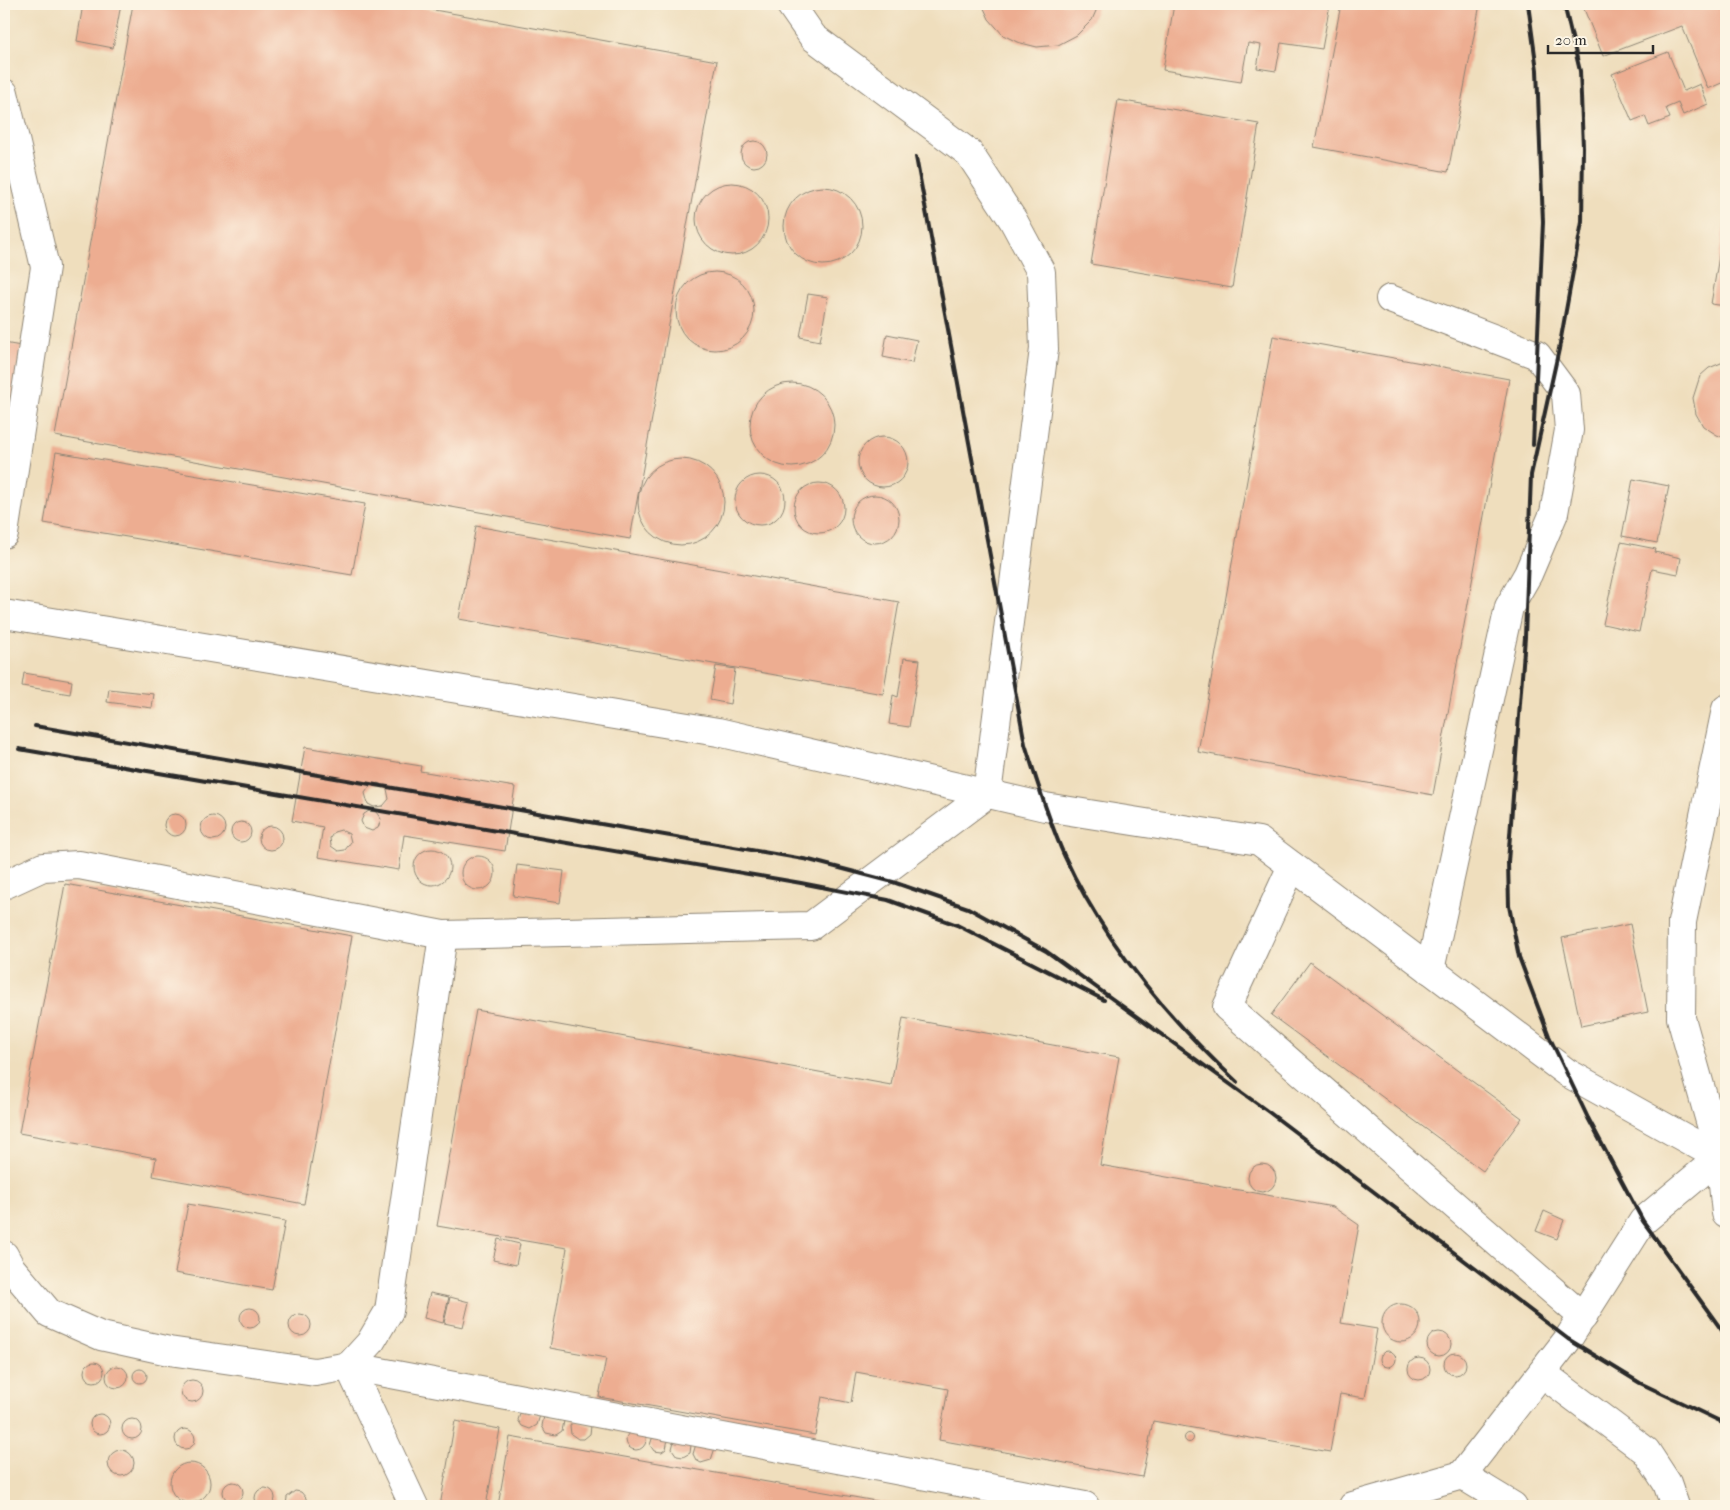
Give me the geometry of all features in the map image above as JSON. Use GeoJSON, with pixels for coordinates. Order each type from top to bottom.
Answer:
{"type":"FeatureCollection","features":[{"type":"Feature","properties":{"kind":"lane"},"geometry":{"type":"LineString","coordinates":[[4,885],[43,867],[78,865],[443,934],[811,926],[987,794],[1044,349],[1041,272],[1013,220],[968,153],[813,37],[790,4]]}},
{"type":"Feature","properties":{"kind":"lane"},"geometry":{"type":"LineString","coordinates":[[4,93],[45,267],[4,534]]}},
{"type":"Feature","properties":{"kind":"lane"},"geometry":{"type":"LineString","coordinates":[[1390,299],[1537,355],[1566,394],[1569,430],[1554,513],[1528,574],[1509,608],[1430,970]]}},
{"type":"Feature","properties":{"kind":"lane"},"geometry":{"type":"LineString","coordinates":[[4,614],[718,732],[1045,807],[1259,841],[1566,1072],[1723,1159]]}},
{"type":"Feature","properties":{"kind":"lane"},"geometry":{"type":"LineString","coordinates":[[1726,709],[1682,922],[1681,1018],[1723,1159],[1726,1213]]}},
{"type":"Feature","properties":{"kind":"lane"},"geometry":{"type":"LineString","coordinates":[[1292,866],[1228,1007],[1582,1317]]}},
{"type":"Feature","properties":{"kind":"lane"},"geometry":{"type":"LineString","coordinates":[[349,1366],[370,1343],[389,1311],[443,934]]}},
{"type":"Feature","properties":{"kind":"lane"},"geometry":{"type":"LineString","coordinates":[[1353,1506],[1462,1474],[1542,1373],[1582,1317],[1643,1221],[1723,1159]]}},
{"type":"Feature","properties":{"kind":"lane"},"geometry":{"type":"LineString","coordinates":[[4,1255],[11,1268],[48,1313],[101,1336],[169,1351],[315,1372],[349,1366],[1085,1506]]}},
{"type":"Feature","properties":{"kind":"lane"},"geometry":{"type":"LineString","coordinates":[[349,1366],[414,1506]]}},
{"type":"Feature","properties":{"kind":"lane"},"geometry":{"type":"LineString","coordinates":[[1542,1373],[1646,1451],[1666,1483],[1675,1506]]}},
{"type":"Feature","properties":{"kind":"lane"},"geometry":{"type":"LineString","coordinates":[[1462,1474],[1513,1506]]}},
{"type":"Feature","properties":{"kind":"building"},"geometry":{"type":"Polygon","coordinates":[[[83,4],[121,4],[113,48],[77,41],[83,4]]]}},
{"type":"Feature","properties":{"kind":"building"},"geometry":{"type":"Polygon","coordinates":[[[133,4],[424,4],[423,8],[717,61],[630,539],[55,436],[133,4]]]}},
{"type":"Feature","properties":{"kind":"building"},"geometry":{"type":"Polygon","coordinates":[[[982,4],[1099,4],[1092,20],[1077,35],[1058,45],[1037,47],[1017,42],[1003,35],[989,19],[982,4]]]}},
{"type":"Feature","properties":{"kind":"building"},"geometry":{"type":"Polygon","coordinates":[[[1174,4],[1206,9],[1207,4],[1330,4],[1322,49],[1281,43],[1276,71],[1257,68],[1261,45],[1248,43],[1241,82],[1163,70],[1174,4]]]}},
{"type":"Feature","properties":{"kind":"building"},"geometry":{"type":"Polygon","coordinates":[[[1341,4],[1480,4],[1448,172],[1314,147],[1341,4]]]}},
{"type":"Feature","properties":{"kind":"building"},"geometry":{"type":"Polygon","coordinates":[[[1582,4],[1726,4],[1726,81],[1708,89],[1682,26],[1603,56],[1582,4]]]}},
{"type":"Feature","properties":{"kind":"building"},"geometry":{"type":"Polygon","coordinates":[[[1668,52],[1684,91],[1700,84],[1708,104],[1683,115],[1678,103],[1666,108],[1670,118],[1649,126],[1645,116],[1632,121],[1612,74],[1668,52]]]}},
{"type":"Feature","properties":{"kind":"building"},"geometry":{"type":"Polygon","coordinates":[[[1118,100],[1259,124],[1232,288],[1091,264],[1118,100]]]}},
{"type":"Feature","properties":{"kind":"building"},"geometry":{"type":"Polygon","coordinates":[[[754,141],[763,145],[767,154],[763,163],[754,167],[745,163],[741,154],[745,145],[754,141]]]}},
{"type":"Feature","properties":{"kind":"building"},"geometry":{"type":"Polygon","coordinates":[[[739,183],[758,193],[766,205],[768,219],[766,233],[758,245],[746,253],[725,255],[706,245],[698,233],[696,212],[706,193],[718,185],[739,183]]]}},
{"type":"Feature","properties":{"kind":"building"},"geometry":{"type":"Polygon","coordinates":[[[823,187],[838,190],[851,198],[859,211],[862,226],[859,241],[851,254],[838,262],[823,265],[808,262],[795,254],[787,241],[784,226],[787,211],[795,198],[808,190],[823,187]]]}},
{"type":"Feature","properties":{"kind":"building"},"geometry":{"type":"Polygon","coordinates":[[[1726,220],[1726,306],[1711,304],[1726,220]]]}},
{"type":"Feature","properties":{"kind":"building"},"geometry":{"type":"Polygon","coordinates":[[[707,272],[723,272],[737,278],[748,289],[754,303],[754,319],[748,333],[737,344],[723,350],[707,350],[693,344],[682,333],[676,319],[676,303],[682,289],[693,278],[707,272]]]}},
{"type":"Feature","properties":{"kind":"building"},"geometry":{"type":"Polygon","coordinates":[[[808,294],[828,297],[820,341],[800,337],[808,294]]]}},
{"type":"Feature","properties":{"kind":"building"},"geometry":{"type":"Polygon","coordinates":[[[887,334],[917,340],[912,363],[883,357],[887,334]]]}},
{"type":"Feature","properties":{"kind":"building"},"geometry":{"type":"Polygon","coordinates":[[[1273,336],[1509,379],[1433,795],[1198,752],[1273,336]]]}},
{"type":"Feature","properties":{"kind":"building"},"geometry":{"type":"Polygon","coordinates":[[[4,343],[21,346],[5,442],[4,442],[4,343]]]}},
{"type":"Feature","properties":{"kind":"building"},"geometry":{"type":"Polygon","coordinates":[[[1726,361],[1726,438],[1717,435],[1703,426],[1696,414],[1693,398],[1700,376],[1709,368],[1726,361]]]}},
{"type":"Feature","properties":{"kind":"building"},"geometry":{"type":"Polygon","coordinates":[[[792,383],[808,386],[822,395],[831,409],[834,425],[831,441],[822,455],[808,464],[792,467],[776,464],[762,455],[753,441],[750,425],[753,409],[762,395],[776,386],[792,383]]]}},
{"type":"Feature","properties":{"kind":"building"},"geometry":{"type":"Polygon","coordinates":[[[883,437],[893,439],[901,444],[906,452],[908,462],[906,472],[901,480],[893,485],[883,487],[873,485],[865,480],[860,472],[858,462],[860,452],[865,444],[873,439],[883,437]]]}},
{"type":"Feature","properties":{"kind":"building"},"geometry":{"type":"Polygon","coordinates":[[[56,452],[365,504],[352,575],[44,523],[56,452]]]}},
{"type":"Feature","properties":{"kind":"building"},"geometry":{"type":"Polygon","coordinates":[[[681,459],[697,462],[705,466],[717,478],[721,486],[724,502],[721,518],[717,526],[705,538],[697,542],[681,545],[665,542],[657,538],[645,526],[641,518],[638,502],[641,486],[645,478],[657,466],[665,462],[681,459]]]}},
{"type":"Feature","properties":{"kind":"building"},"geometry":{"type":"Polygon","coordinates":[[[760,475],[769,477],[780,486],[785,500],[783,509],[774,520],[760,525],[751,523],[740,514],[735,500],[737,491],[746,480],[760,475]]]}},
{"type":"Feature","properties":{"kind":"building"},"geometry":{"type":"Polygon","coordinates":[[[1633,479],[1669,486],[1657,543],[1622,536],[1633,479]]]}},
{"type":"Feature","properties":{"kind":"building"},"geometry":{"type":"Polygon","coordinates":[[[814,483],[824,483],[837,490],[844,503],[844,513],[837,526],[824,533],[814,533],[805,529],[798,522],[794,513],[794,503],[798,494],[805,487],[814,483]]]}},
{"type":"Feature","properties":{"kind":"building"},"geometry":{"type":"Polygon","coordinates":[[[875,495],[884,497],[892,502],[897,510],[899,519],[897,528],[892,536],[884,541],[875,543],[866,541],[858,536],[853,528],[851,519],[853,510],[858,502],[866,497],[875,495]]]}},
{"type":"Feature","properties":{"kind":"building"},"geometry":{"type":"Polygon","coordinates":[[[476,526],[899,602],[883,694],[459,619],[476,526]]]}},
{"type":"Feature","properties":{"kind":"building"},"geometry":{"type":"Polygon","coordinates":[[[1621,542],[1656,549],[1655,552],[1681,558],[1678,574],[1652,569],[1639,632],[1603,624],[1621,542]]]}},
{"type":"Feature","properties":{"kind":"building"},"geometry":{"type":"Polygon","coordinates":[[[904,658],[920,660],[909,727],[889,724],[893,695],[898,697],[904,658]]]}},
{"type":"Feature","properties":{"kind":"building"},"geometry":{"type":"Polygon","coordinates":[[[716,666],[735,669],[730,704],[710,700],[716,666]]]}},
{"type":"Feature","properties":{"kind":"building"},"geometry":{"type":"Polygon","coordinates":[[[24,673],[72,681],[70,694],[22,686],[24,673]]]}},
{"type":"Feature","properties":{"kind":"building"},"geometry":{"type":"Polygon","coordinates":[[[109,689],[154,694],[152,708],[107,702],[109,689]]]}},
{"type":"Feature","properties":{"kind":"building"},"geometry":{"type":"Polygon","coordinates":[[[305,747],[421,766],[420,771],[515,787],[505,851],[404,835],[399,870],[318,857],[323,827],[292,821],[305,747]],[[378,783],[370,786],[365,793],[368,804],[374,807],[383,806],[389,799],[387,789],[378,783]],[[369,811],[364,814],[361,821],[364,828],[372,831],[378,828],[381,819],[376,812],[369,811]],[[341,830],[334,832],[330,838],[331,846],[338,851],[345,850],[351,842],[349,834],[341,830]]]}},
{"type":"Feature","properties":{"kind":"building"},"geometry":{"type":"Polygon","coordinates":[[[175,814],[185,821],[186,825],[179,835],[175,836],[165,829],[164,825],[171,815],[175,814]]]}},
{"type":"Feature","properties":{"kind":"building"},"geometry":{"type":"Polygon","coordinates":[[[213,816],[221,820],[225,828],[221,836],[213,840],[205,836],[201,828],[205,820],[213,816]]]}},
{"type":"Feature","properties":{"kind":"building"},"geometry":{"type":"Polygon","coordinates":[[[241,822],[248,825],[251,832],[248,839],[241,842],[234,839],[231,832],[234,825],[241,822]]]}},
{"type":"Feature","properties":{"kind":"building"},"geometry":{"type":"Polygon","coordinates":[[[271,826],[276,827],[282,833],[282,843],[276,849],[271,850],[266,849],[260,843],[259,838],[260,833],[266,827],[271,826]]]}},
{"type":"Feature","properties":{"kind":"building"},"geometry":{"type":"Polygon","coordinates":[[[432,849],[439,850],[445,854],[449,860],[449,874],[445,880],[439,884],[432,885],[425,884],[419,880],[415,874],[414,867],[415,860],[419,854],[425,850],[432,849]]]}},
{"type":"Feature","properties":{"kind":"building"},"geometry":{"type":"Polygon","coordinates":[[[478,856],[490,861],[495,873],[490,885],[478,890],[466,885],[461,873],[466,861],[478,856]]]}},
{"type":"Feature","properties":{"kind":"building"},"geometry":{"type":"Polygon","coordinates":[[[517,865],[564,871],[560,903],[513,896],[517,865]]]}},
{"type":"Feature","properties":{"kind":"building"},"geometry":{"type":"Polygon","coordinates":[[[65,884],[352,936],[304,1204],[153,1176],[156,1158],[19,1133],[65,884]]]}},
{"type":"Feature","properties":{"kind":"building"},"geometry":{"type":"Polygon","coordinates":[[[1630,924],[1648,1012],[1581,1026],[1562,938],[1630,924]]]}},
{"type":"Feature","properties":{"kind":"building"},"geometry":{"type":"Polygon","coordinates":[[[1310,962],[1522,1118],[1483,1171],[1271,1015],[1310,962]]]}},
{"type":"Feature","properties":{"kind":"building"},"geometry":{"type":"Polygon","coordinates":[[[476,1010],[891,1085],[903,1018],[1119,1057],[1100,1165],[1333,1207],[1359,1225],[1341,1323],[1377,1329],[1365,1398],[1340,1394],[1330,1452],[1153,1421],[1142,1477],[939,1440],[948,1389],[856,1372],[851,1403],[822,1397],[815,1435],[599,1397],[606,1358],[550,1348],[567,1248],[437,1226],[476,1010]]]}},
{"type":"Feature","properties":{"kind":"building"},"geometry":{"type":"Polygon","coordinates":[[[1262,1164],[1272,1168],[1276,1178],[1272,1188],[1262,1192],[1252,1188],[1248,1178],[1252,1168],[1262,1164]]]}},
{"type":"Feature","properties":{"kind":"building"},"geometry":{"type":"Polygon","coordinates":[[[188,1204],[285,1221],[272,1290],[175,1273],[188,1204]]]}},
{"type":"Feature","properties":{"kind":"building"},"geometry":{"type":"Polygon","coordinates":[[[1544,1211],[1564,1220],[1557,1239],[1536,1231],[1544,1211]]]}},
{"type":"Feature","properties":{"kind":"building"},"geometry":{"type":"Polygon","coordinates":[[[498,1239],[520,1244],[516,1265],[493,1260],[498,1239]]]}},
{"type":"Feature","properties":{"kind":"building"},"geometry":{"type":"Polygon","coordinates":[[[430,1293],[449,1297],[443,1323],[424,1318],[430,1293]]]}},
{"type":"Feature","properties":{"kind":"building"},"geometry":{"type":"Polygon","coordinates":[[[450,1297],[469,1302],[463,1327],[444,1323],[450,1297]]]}},
{"type":"Feature","properties":{"kind":"building"},"geometry":{"type":"Polygon","coordinates":[[[1401,1304],[1408,1305],[1414,1310],[1419,1316],[1419,1330],[1414,1336],[1408,1341],[1401,1342],[1394,1341],[1388,1336],[1383,1330],[1382,1323],[1383,1316],[1388,1310],[1394,1305],[1401,1304]]]}},
{"type":"Feature","properties":{"kind":"building"},"geometry":{"type":"Polygon","coordinates":[[[250,1308],[257,1311],[260,1318],[257,1325],[250,1328],[243,1325],[240,1318],[243,1311],[250,1308]]]}},
{"type":"Feature","properties":{"kind":"building"},"geometry":{"type":"Polygon","coordinates":[[[300,1314],[308,1317],[311,1325],[308,1333],[300,1336],[292,1333],[289,1325],[292,1317],[300,1314]]]}},
{"type":"Feature","properties":{"kind":"building"},"geometry":{"type":"Polygon","coordinates":[[[1439,1332],[1448,1335],[1451,1344],[1448,1353],[1439,1356],[1430,1353],[1427,1344],[1430,1335],[1439,1332]]]}},
{"type":"Feature","properties":{"kind":"building"},"geometry":{"type":"Polygon","coordinates":[[[1388,1351],[1396,1359],[1388,1367],[1380,1359],[1388,1351]]]}},
{"type":"Feature","properties":{"kind":"building"},"geometry":{"type":"Polygon","coordinates":[[[1455,1353],[1463,1356],[1466,1364],[1463,1372],[1455,1375],[1447,1372],[1444,1364],[1447,1356],[1455,1353]]]}},
{"type":"Feature","properties":{"kind":"building"},"geometry":{"type":"Polygon","coordinates":[[[1419,1358],[1427,1361],[1430,1369],[1427,1377],[1419,1380],[1411,1377],[1408,1369],[1411,1361],[1419,1358]]]}},
{"type":"Feature","properties":{"kind":"building"},"geometry":{"type":"Polygon","coordinates":[[[94,1362],[101,1365],[104,1372],[101,1379],[94,1382],[87,1379],[84,1372],[87,1365],[94,1362]]]}},
{"type":"Feature","properties":{"kind":"building"},"geometry":{"type":"Polygon","coordinates":[[[117,1366],[125,1369],[128,1377],[125,1385],[117,1388],[109,1385],[106,1377],[109,1369],[117,1366]]]}},
{"type":"Feature","properties":{"kind":"building"},"geometry":{"type":"Polygon","coordinates":[[[140,1369],[145,1371],[147,1376],[145,1381],[140,1383],[135,1381],[133,1376],[135,1371],[140,1369]]]}},
{"type":"Feature","properties":{"kind":"building"},"geometry":{"type":"Polygon","coordinates":[[[192,1380],[200,1383],[203,1391],[200,1399],[192,1402],[184,1399],[181,1391],[184,1383],[192,1380]]]}},
{"type":"Feature","properties":{"kind":"building"},"geometry":{"type":"Polygon","coordinates":[[[521,1411],[540,1415],[537,1425],[530,1429],[522,1426],[518,1420],[521,1411]]]}},
{"type":"Feature","properties":{"kind":"building"},"geometry":{"type":"Polygon","coordinates":[[[100,1414],[107,1417],[110,1424],[107,1431],[100,1434],[93,1431],[90,1424],[93,1417],[100,1414]]]}},
{"type":"Feature","properties":{"kind":"building"},"geometry":{"type":"Polygon","coordinates":[[[544,1416],[564,1421],[562,1431],[556,1435],[546,1433],[542,1426],[544,1416]]]}},
{"type":"Feature","properties":{"kind":"building"},"geometry":{"type":"Polygon","coordinates":[[[132,1419],[139,1422],[142,1429],[139,1436],[132,1439],[125,1436],[122,1429],[125,1422],[132,1419]]]}},
{"type":"Feature","properties":{"kind":"building"},"geometry":{"type":"Polygon","coordinates":[[[574,1420],[591,1426],[590,1434],[584,1439],[578,1439],[571,1434],[570,1426],[574,1420]]]}},
{"type":"Feature","properties":{"kind":"building"},"geometry":{"type":"Polygon","coordinates":[[[455,1421],[500,1429],[486,1506],[440,1506],[455,1421]]]}},
{"type":"Feature","properties":{"kind":"building"},"geometry":{"type":"Polygon","coordinates":[[[185,1429],[192,1432],[195,1439],[192,1446],[185,1449],[178,1446],[175,1439],[178,1432],[185,1429]]]}},
{"type":"Feature","properties":{"kind":"building"},"geometry":{"type":"Polygon","coordinates":[[[636,1430],[643,1433],[646,1440],[643,1447],[636,1450],[629,1447],[626,1440],[629,1433],[636,1430]]]}},
{"type":"Feature","properties":{"kind":"building"},"geometry":{"type":"Polygon","coordinates":[[[1189,1434],[1193,1438],[1189,1442],[1185,1438],[1189,1434]]]}},
{"type":"Feature","properties":{"kind":"building"},"geometry":{"type":"Polygon","coordinates":[[[653,1436],[668,1439],[666,1449],[662,1452],[654,1451],[650,1445],[653,1436]]]}},
{"type":"Feature","properties":{"kind":"building"},"geometry":{"type":"Polygon","coordinates":[[[510,1437],[899,1505],[899,1506],[498,1506],[510,1437]]]}},
{"type":"Feature","properties":{"kind":"building"},"geometry":{"type":"Polygon","coordinates":[[[674,1441],[691,1445],[690,1453],[683,1457],[677,1456],[672,1449],[674,1441]]]}},
{"type":"Feature","properties":{"kind":"building"},"geometry":{"type":"Polygon","coordinates":[[[696,1444],[715,1448],[711,1460],[701,1463],[696,1460],[693,1454],[696,1444]]]}},
{"type":"Feature","properties":{"kind":"building"},"geometry":{"type":"Polygon","coordinates":[[[121,1450],[130,1454],[134,1463],[130,1472],[121,1476],[112,1472],[108,1463],[112,1454],[121,1450]]]}},
{"type":"Feature","properties":{"kind":"building"},"geometry":{"type":"Polygon","coordinates":[[[190,1463],[204,1469],[210,1483],[204,1497],[190,1503],[176,1497],[170,1483],[176,1469],[190,1463]]]}},
{"type":"Feature","properties":{"kind":"building"},"geometry":{"type":"Polygon","coordinates":[[[233,1482],[240,1485],[243,1492],[240,1499],[233,1502],[226,1499],[223,1492],[226,1485],[233,1482]]]}},
{"type":"Feature","properties":{"kind":"building"},"geometry":{"type":"Polygon","coordinates":[[[265,1488],[272,1491],[275,1498],[272,1505],[265,1508],[258,1505],[255,1498],[258,1491],[265,1488]]]}},
{"type":"Feature","properties":{"kind":"building"},"geometry":{"type":"Polygon","coordinates":[[[295,1491],[301,1492],[306,1498],[306,1506],[286,1506],[287,1497],[295,1491]]]}},
{"type":"Feature","properties":{"kind":"railway"},"geometry":{"type":"LineString","coordinates":[[1528,4],[1537,70],[1543,222],[1533,445]]}},
{"type":"Feature","properties":{"kind":"railway"},"geometry":{"type":"LineString","coordinates":[[1564,4],[1580,71],[1583,147],[1582,222],[1559,349],[1531,475],[1525,637],[1508,862],[1509,906],[1519,957],[1549,1036],[1588,1118],[1643,1221],[1726,1336]]}},
{"type":"Feature","properties":{"kind":"railway"},"geometry":{"type":"LineString","coordinates":[[916,157],[1025,744],[1048,814],[1064,855],[1080,887],[1118,948],[1162,1005],[1237,1082]]}},
{"type":"Feature","properties":{"kind":"railway"},"geometry":{"type":"LineString","coordinates":[[35,726],[809,860],[893,882],[968,908],[1046,951],[1270,1113],[1568,1339],[1640,1383],[1726,1424]]}},
{"type":"Feature","properties":{"kind":"railway"},"geometry":{"type":"LineString","coordinates":[[19,749],[801,883],[888,900],[957,925],[1104,1000]]}}]}
